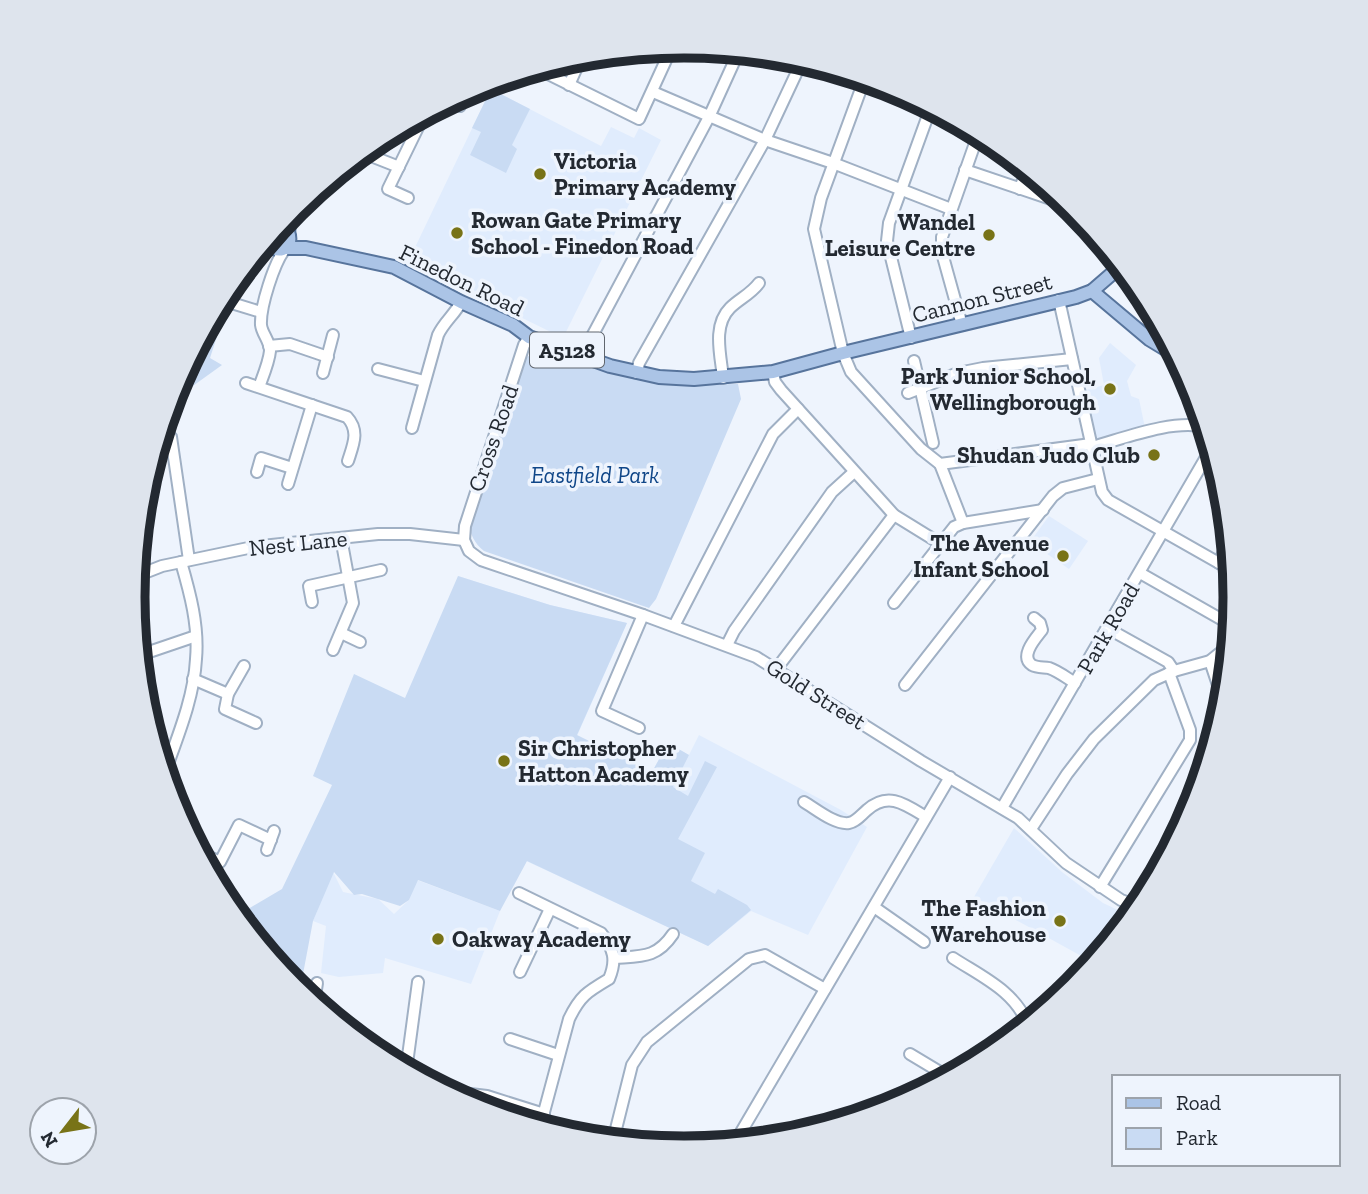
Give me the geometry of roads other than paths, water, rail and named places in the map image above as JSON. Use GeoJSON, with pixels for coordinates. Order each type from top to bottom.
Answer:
{"type":"FeatureCollection","features":[{"type":"Feature","properties":{"kind":"main road","name":"Finedon Road"},"geometry":{"type":"LineString","coordinates":[[279,241],[394,267],[461,302],[513,325],[529,337],[636,373],[659,377],[723,378],[773,372],[843,353]]}},
{"type":"Feature","properties":{"kind":"main road","name":"Cannon Street"},"geometry":{"type":"LineString","coordinates":[[843,353],[1059,300],[1092,290],[1114,272]]}},
{"type":"Feature","properties":{"kind":"main road"},"geometry":{"type":"LineString","coordinates":[[1092,290],[1162,347]]}},
{"type":"Feature","properties":{"kind":"street"},"geometry":{"type":"LineString","coordinates":[[549,75],[639,119],[667,58]]}},
{"type":"Feature","properties":{"kind":"street"},"geometry":{"type":"LineString","coordinates":[[582,355],[709,117],[735,60]]}},
{"type":"Feature","properties":{"kind":"street"},"geometry":{"type":"LineString","coordinates":[[569,85],[576,69]]}},
{"type":"Feature","properties":{"kind":"street"},"geometry":{"type":"LineString","coordinates":[[636,373],[639,363],[765,140],[798,70]]}},
{"type":"Feature","properties":{"kind":"street"},"geometry":{"type":"LineString","coordinates":[[861,88],[821,198],[814,229],[843,353],[851,372],[921,449],[940,464],[963,523]]}},
{"type":"Feature","properties":{"kind":"street"},"geometry":{"type":"LineString","coordinates":[[653,92],[765,140],[951,209]]}},
{"type":"Feature","properties":{"kind":"street"},"geometry":{"type":"LineString","coordinates":[[911,338],[887,241],[889,223],[928,116]]}},
{"type":"Feature","properties":{"kind":"street"},"geometry":{"type":"LineString","coordinates":[[408,198],[388,190],[418,128]]}},
{"type":"Feature","properties":{"kind":"street"},"geometry":{"type":"LineString","coordinates":[[962,325],[942,253],[942,237],[975,143]]}},
{"type":"Feature","properties":{"kind":"street"},"geometry":{"type":"LineString","coordinates":[[373,157],[399,167]]}},
{"type":"Feature","properties":{"kind":"street"},"geometry":{"type":"LineString","coordinates":[[965,170],[1046,197]]}},
{"type":"Feature","properties":{"kind":"street"},"geometry":{"type":"LineString","coordinates":[[1020,189],[1024,178]]}},
{"type":"Feature","properties":{"kind":"street"},"geometry":{"type":"LineString","coordinates":[[260,387],[270,346],[263,333],[261,312],[275,263],[278,242]]}},
{"type":"Feature","properties":{"kind":"street"},"geometry":{"type":"LineString","coordinates":[[723,378],[719,342],[721,323],[729,309],[757,292]]}},
{"type":"Feature","properties":{"kind":"street"},"geometry":{"type":"LineString","coordinates":[[1059,300],[1102,492],[1108,500],[1222,565]]}},
{"type":"Feature","properties":{"kind":"street"},"geometry":{"type":"LineString","coordinates":[[412,428],[438,335],[461,302]]}},
{"type":"Feature","properties":{"kind":"street"},"geometry":{"type":"LineString","coordinates":[[232,303],[261,312]]}},
{"type":"Feature","properties":{"kind":"street"},"geometry":{"type":"LineString","coordinates":[[323,373],[333,335]]}},
{"type":"Feature","properties":{"kind":"street","name":"Cross Road"},"geometry":{"type":"LineString","coordinates":[[464,540],[468,511],[529,337]]}},
{"type":"Feature","properties":{"kind":"street"},"geometry":{"type":"LineString","coordinates":[[270,346],[290,344],[328,357]]}},
{"type":"Feature","properties":{"kind":"street"},"geometry":{"type":"LineString","coordinates":[[908,393],[958,373],[1072,359]]}},
{"type":"Feature","properties":{"kind":"street"},"geometry":{"type":"LineString","coordinates":[[914,361],[933,443]]}},
{"type":"Feature","properties":{"kind":"street"},"geometry":{"type":"LineString","coordinates":[[378,369],[424,382]]}},
{"type":"Feature","properties":{"kind":"street"},"geometry":{"type":"LineString","coordinates":[[773,372],[775,382],[798,409],[894,514],[941,544]]}},
{"type":"Feature","properties":{"kind":"street"},"geometry":{"type":"LineString","coordinates":[[246,383],[338,413],[353,423],[355,439],[348,461]]}},
{"type":"Feature","properties":{"kind":"street"},"geometry":{"type":"LineString","coordinates":[[288,484],[312,405]]}},
{"type":"Feature","properties":{"kind":"street"},"geometry":{"type":"LineString","coordinates":[[674,626],[773,434],[798,409]]}},
{"type":"Feature","properties":{"kind":"street"},"geometry":{"type":"LineString","coordinates":[[940,464],[1091,445],[1175,425],[1195,424]]}},
{"type":"Feature","properties":{"kind":"street"},"geometry":{"type":"LineString","coordinates":[[169,758],[193,679],[196,636],[171,437]]}},
{"type":"Feature","properties":{"kind":"street"},"geometry":{"type":"LineString","coordinates":[[257,472],[261,458],[292,468]]}},
{"type":"Feature","properties":{"kind":"street","name":"Park Road"},"geometry":{"type":"LineString","coordinates":[[1002,808],[1205,459]]}},
{"type":"Feature","properties":{"kind":"street"},"geometry":{"type":"LineString","coordinates":[[727,645],[734,631],[832,492],[854,472]]}},
{"type":"Feature","properties":{"kind":"street"},"geometry":{"type":"LineString","coordinates":[[905,685],[1053,496],[1063,488],[1098,479]]}},
{"type":"Feature","properties":{"kind":"street"},"geometry":{"type":"LineString","coordinates":[[894,603],[954,527],[963,523],[1043,510]]}},
{"type":"Feature","properties":{"kind":"street"},"geometry":{"type":"LineString","coordinates":[[777,668],[894,514]]}},
{"type":"Feature","properties":{"kind":"street","name":"Nest Lane"},"geometry":{"type":"LineString","coordinates":[[146,572],[162,566],[253,547],[341,538],[410,534],[464,540]]}},
{"type":"Feature","properties":{"kind":"street"},"geometry":{"type":"LineString","coordinates":[[333,650],[353,604],[341,538]]}},
{"type":"Feature","properties":{"kind":"street","name":"Gold Street"},"geometry":{"type":"LineString","coordinates":[[464,540],[469,551],[481,560],[727,645],[777,668],[917,758],[1002,808],[1031,829],[1066,863],[1128,903]]}},
{"type":"Feature","properties":{"kind":"street"},"geometry":{"type":"LineString","coordinates":[[1219,563],[1222,557]]}},
{"type":"Feature","properties":{"kind":"street"},"geometry":{"type":"LineString","coordinates":[[312,602],[309,586],[381,570]]}},
{"type":"Feature","properties":{"kind":"street"},"geometry":{"type":"LineString","coordinates":[[1140,573],[1222,620]]}},
{"type":"Feature","properties":{"kind":"street"},"geometry":{"type":"LineString","coordinates":[[639,727],[602,711],[643,615]]}},
{"type":"Feature","properties":{"kind":"street"},"geometry":{"type":"LineString","coordinates":[[1034,618],[1040,623],[1042,630],[1029,649],[1029,662],[1034,666],[1050,668],[1075,683]]}},
{"type":"Feature","properties":{"kind":"street"},"geometry":{"type":"LineString","coordinates":[[1100,887],[1190,740],[1190,730],[1168,662],[1107,628]]}},
{"type":"Feature","properties":{"kind":"street"},"geometry":{"type":"LineString","coordinates":[[341,633],[360,642]]}},
{"type":"Feature","properties":{"kind":"street"},"geometry":{"type":"LineString","coordinates":[[148,652],[196,636]]}},
{"type":"Feature","properties":{"kind":"street"},"geometry":{"type":"LineString","coordinates":[[1031,829],[1094,739],[1154,680],[1210,661],[1220,653]]}},
{"type":"Feature","properties":{"kind":"street"},"geometry":{"type":"LineString","coordinates":[[1210,661],[1217,681]]}},
{"type":"Feature","properties":{"kind":"street"},"geometry":{"type":"LineString","coordinates":[[244,666],[228,694],[225,709],[256,723]]}},
{"type":"Feature","properties":{"kind":"street"},"geometry":{"type":"LineString","coordinates":[[193,679],[228,694]]}},
{"type":"Feature","properties":{"kind":"street"},"geometry":{"type":"LineString","coordinates":[[744,1133],[950,777]]}},
{"type":"Feature","properties":{"kind":"street"},"geometry":{"type":"LineString","coordinates":[[804,802],[842,822],[856,820],[872,806],[890,799],[898,800],[926,817]]}},
{"type":"Feature","properties":{"kind":"street"},"geometry":{"type":"LineString","coordinates":[[212,858],[220,862],[239,825],[271,840]]}},
{"type":"Feature","properties":{"kind":"street"},"geometry":{"type":"LineString","coordinates":[[519,894],[601,933],[610,944],[615,958],[609,979],[584,993],[577,1002],[558,1055],[543,1118]]}},
{"type":"Feature","properties":{"kind":"street"},"geometry":{"type":"LineString","coordinates":[[874,907],[924,942]]}},
{"type":"Feature","properties":{"kind":"street"},"geometry":{"type":"LineString","coordinates":[[520,972],[550,909]]}},
{"type":"Feature","properties":{"kind":"street"},"geometry":{"type":"LineString","coordinates":[[615,958],[646,956],[664,947],[673,934]]}},
{"type":"Feature","properties":{"kind":"street"},"geometry":{"type":"LineString","coordinates":[[615,1132],[637,1054],[647,1042],[749,959],[765,955],[825,989]]}},
{"type":"Feature","properties":{"kind":"street"},"geometry":{"type":"LineString","coordinates":[[953,958],[1012,997],[1024,1015]]}},
{"type":"Feature","properties":{"kind":"street"},"geometry":{"type":"LineString","coordinates":[[407,1060],[418,982]]}},
{"type":"Feature","properties":{"kind":"street"},"geometry":{"type":"LineString","coordinates":[[316,990],[317,983]]}},
{"type":"Feature","properties":{"kind":"street"},"geometry":{"type":"LineString","coordinates":[[510,1039],[558,1055]]}},
{"type":"Feature","properties":{"kind":"street"},"geometry":{"type":"LineString","coordinates":[[910,1054],[940,1072]]}},
{"type":"Feature","properties":{"kind":"street"},"geometry":{"type":"LineString","coordinates":[[478,1095],[544,1114]]}},
{"type":"Feature","properties":{"kind":"place","name":"Victoria Primary Academy"},"geometry":{"type":"Point","coordinates":[540,174]}},
{"type":"Feature","properties":{"kind":"place","name":"Rowan Gate Primary School - Finedon Road"},"geometry":{"type":"Point","coordinates":[457,233]}},
{"type":"Feature","properties":{"kind":"place","name":"Wandel Leisure Centre"},"geometry":{"type":"Point","coordinates":[989,235]}},
{"type":"Feature","properties":{"kind":"place","name":"Park Junior School, Wellingborough"},"geometry":{"type":"Point","coordinates":[1110,389]}},
{"type":"Feature","properties":{"kind":"place","name":"Shudan Judo Club"},"geometry":{"type":"Point","coordinates":[1154,455]}},
{"type":"Feature","properties":{"kind":"place","name":"The Avenue Infant School"},"geometry":{"type":"Point","coordinates":[1063,556]}},
{"type":"Feature","properties":{"kind":"place","name":"Sir Christopher Hatton Academy"},"geometry":{"type":"Point","coordinates":[504,761]}},
{"type":"Feature","properties":{"kind":"place","name":"The Fashion Warehouse"},"geometry":{"type":"Point","coordinates":[1060,921]}},
{"type":"Feature","properties":{"kind":"place","name":"Oakway Academy"},"geometry":{"type":"Point","coordinates":[438,939]}},
{"type":"Feature","properties":{"kind":"park label","name":"Eastfield Park"},"geometry":{"type":"Point","coordinates":[595,475]}}]}
